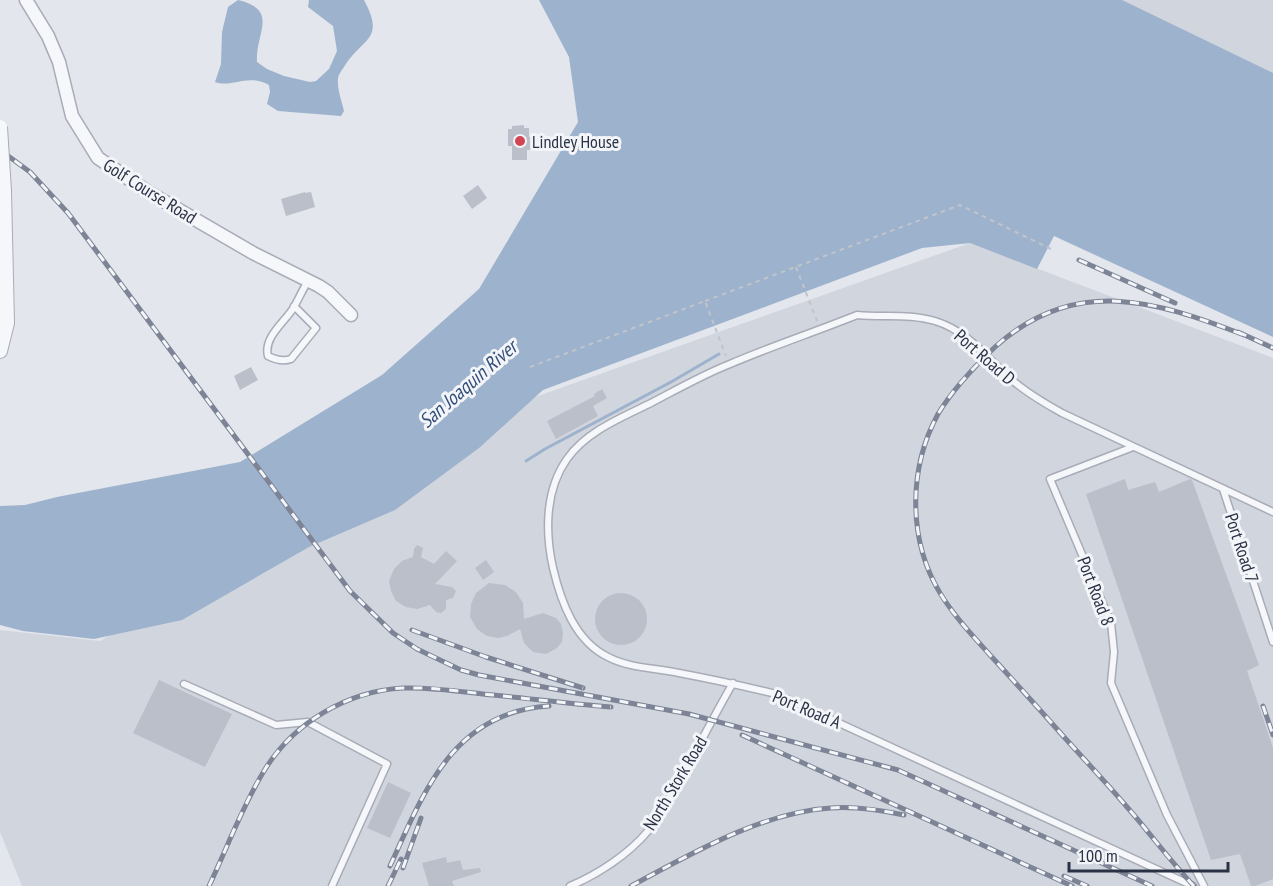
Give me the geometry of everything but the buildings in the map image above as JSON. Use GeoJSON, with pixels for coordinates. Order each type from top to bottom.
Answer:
{"type":"FeatureCollection","features":[{"type":"Feature","properties":{"kind":"street","name":"Golf Course Road"},"geometry":{"type":"LineString","coordinates":[[26,0],[48,36],[59,62],[72,116],[98,158],[174,208],[328,292],[351,315]]}},
{"type":"Feature","properties":{"kind":"street"},"geometry":{"type":"LineString","coordinates":[[0,127],[7,323],[0,351]]}},
{"type":"Feature","properties":{"kind":"lane"},"geometry":{"type":"LineString","coordinates":[[294,306],[316,328],[291,359],[287,361],[268,356],[270,340],[294,306],[308,280]]}},
{"type":"Feature","properties":{"kind":"lane","name":"Port Road D"},"geometry":{"type":"LineString","coordinates":[[564,463],[582,442],[617,420],[729,364],[857,315],[877,317],[909,315],[946,325],[971,341],[1028,394],[1062,414],[1273,512]]}},
{"type":"Feature","properties":{"kind":"lane","name":"Port Road 8"},"geometry":{"type":"LineString","coordinates":[[1133,447],[1050,479],[1111,623],[1114,652],[1111,683],[1167,815],[1204,886]]}},
{"type":"Feature","properties":{"kind":"lane","name":"Port Road A"},"geometry":{"type":"LineString","coordinates":[[564,463],[558,474],[551,499],[548,537],[557,583],[570,616],[580,634],[600,652],[618,662],[733,683],[776,694],[1193,886]]}},
{"type":"Feature","properties":{"kind":"lane","name":"Port Road 7"},"geometry":{"type":"LineString","coordinates":[[1223,489],[1273,642]]}},
{"type":"Feature","properties":{"kind":"lane","name":"North Stork Road"},"geometry":{"type":"LineString","coordinates":[[574,885],[608,867],[648,831],[695,755],[711,720],[733,683]]}},
{"type":"Feature","properties":{"kind":"lane"},"geometry":{"type":"LineString","coordinates":[[184,684],[276,725],[308,722],[387,764],[332,886]]}},
{"type":"Feature","properties":{"kind":"path"},"geometry":{"type":"LineString","coordinates":[[530,367],[960,205],[1050,249]]}},
{"type":"Feature","properties":{"kind":"path"},"geometry":{"type":"LineString","coordinates":[[796,267],[820,330]]}},
{"type":"Feature","properties":{"kind":"path"},"geometry":{"type":"LineString","coordinates":[[705,301],[729,364]]}},
{"type":"Feature","properties":{"kind":"shaded area"},"geometry":{"type":"Polygon","coordinates":[[[1102,0],[1273,0],[1273,94],[1102,0]]]}},
{"type":"Feature","properties":{"kind":"shaded area"},"geometry":{"type":"Polygon","coordinates":[[[970,243],[1273,358],[1273,886],[22,886],[0,832],[0,630],[100,641],[365,488],[535,397],[970,243]]]}},
{"type":"Feature","properties":{"kind":"water"},"geometry":{"type":"Polygon","coordinates":[[[238,0],[251,4],[262,16],[257,62],[284,76],[310,82],[316,81],[329,69],[337,51],[333,26],[308,7],[309,0],[364,0],[373,24],[372,31],[339,76],[338,87],[344,111],[341,116],[278,111],[267,104],[269,85],[254,80],[215,82],[221,64],[222,32],[228,7],[238,0]]]}},
{"type":"Feature","properties":{"kind":"water","name":"San Joaquin River"},"geometry":{"type":"Polygon","coordinates":[[[539,0],[1122,0],[1273,73],[1273,337],[1054,236],[1037,269],[970,243],[922,248],[543,390],[479,448],[395,510],[309,547],[182,620],[94,639],[23,631],[0,625],[0,506],[25,505],[240,462],[382,375],[479,289],[578,122],[569,57],[539,0]]]}},
{"type":"Feature","properties":{"kind":"waterway"},"geometry":{"type":"LineString","coordinates":[[526,461],[719,354]]}},
{"type":"Feature","properties":{"kind":"railway"},"geometry":{"type":"LineString","coordinates":[[0,150],[30,172],[68,213],[350,591],[393,633],[417,649],[461,670],[479,675],[689,714],[898,770],[1152,886]]}},
{"type":"Feature","properties":{"kind":"railway"},"geometry":{"type":"LineString","coordinates":[[1079,260],[1175,303]]}},
{"type":"Feature","properties":{"kind":"railway"},"geometry":{"type":"LineString","coordinates":[[1194,886],[1118,797],[970,633],[945,601],[929,572],[922,550],[917,528],[917,481],[928,435],[938,414],[957,387],[995,347],[1025,324],[1055,310],[1086,303],[1116,301],[1148,305],[1179,312],[1244,335]]}},
{"type":"Feature","properties":{"kind":"railway"},"geometry":{"type":"LineString","coordinates":[[1238,332],[1273,348]]}},
{"type":"Feature","properties":{"kind":"railway"},"geometry":{"type":"LineString","coordinates":[[412,630],[583,688]]}},
{"type":"Feature","properties":{"kind":"railway"},"geometry":{"type":"LineString","coordinates":[[209,886],[249,799],[276,754],[306,724],[342,703],[382,690],[414,688],[611,707]]}},
{"type":"Feature","properties":{"kind":"railway"},"geometry":{"type":"LineString","coordinates":[[390,866],[430,784],[446,760],[465,740],[488,723],[516,712],[549,706]]}},
{"type":"Feature","properties":{"kind":"railway"},"geometry":{"type":"LineString","coordinates":[[1263,706],[1273,735]]}},
{"type":"Feature","properties":{"kind":"railway"},"geometry":{"type":"LineString","coordinates":[[742,735],[1072,886]]}},
{"type":"Feature","properties":{"kind":"railway"},"geometry":{"type":"LineString","coordinates":[[631,886],[702,848],[779,817],[831,808],[868,809],[904,815]]}},
{"type":"Feature","properties":{"kind":"railway"},"geometry":{"type":"LineString","coordinates":[[403,868],[421,818]]}},
{"type":"Feature","properties":{"kind":"railway"},"geometry":{"type":"LineString","coordinates":[[388,886],[401,859]]}},
{"type":"Feature","properties":{"kind":"railway"},"geometry":{"type":"LineString","coordinates":[[1064,876],[1087,886]]}},
{"type":"Feature","properties":{"kind":"place","name":"Lindley House"},"geometry":{"type":"Point","coordinates":[520,141]}}]}
